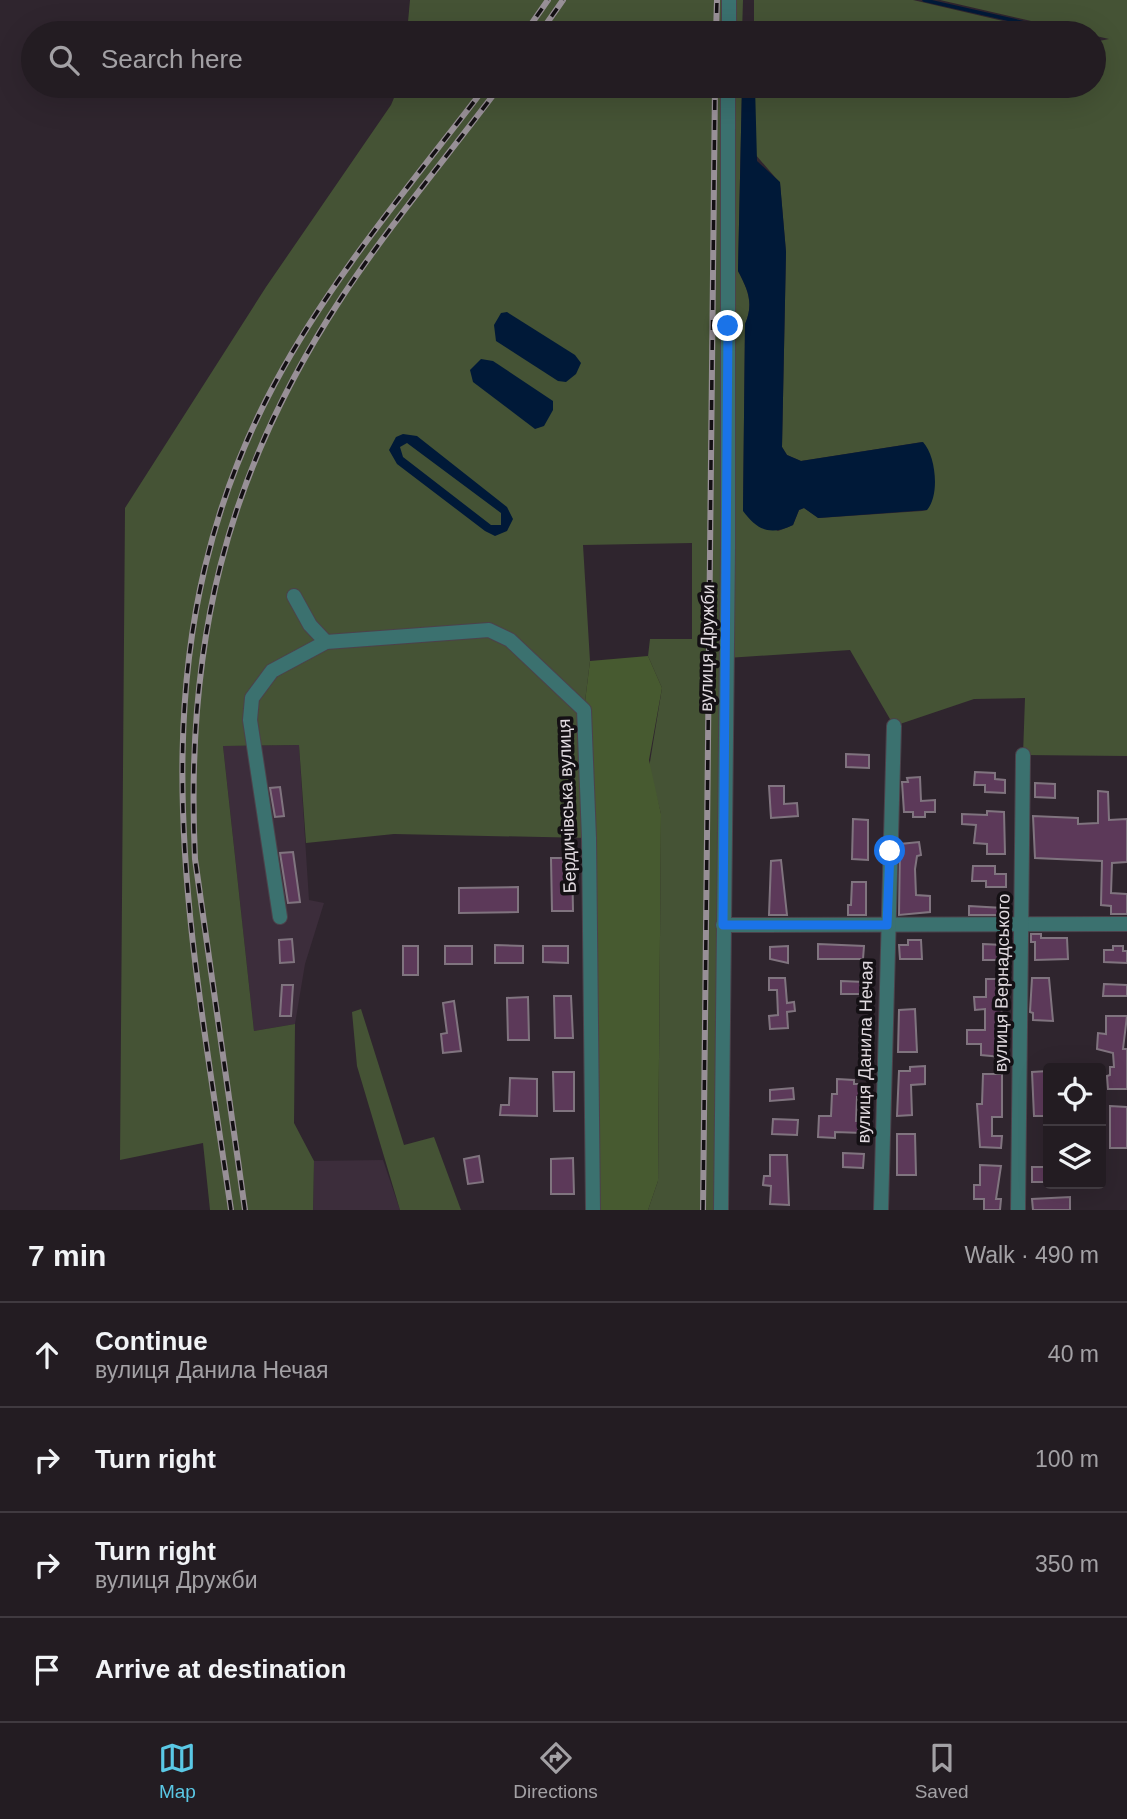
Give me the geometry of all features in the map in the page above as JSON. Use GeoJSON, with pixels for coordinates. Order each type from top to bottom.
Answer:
{"type":"FeatureCollection","features":[{"type":"Feature","properties":{"kind":"street"},"geometry":{"type":"LineString","coordinates":[[729,0],[729,21]]}},
{"type":"Feature","properties":{"kind":"street","name":"вулиця Дружби"},"geometry":{"type":"LineString","coordinates":[[721,1210],[728,549],[729,98]]}},
{"type":"Feature","properties":{"kind":"street"},"geometry":{"type":"LineString","coordinates":[[294,597],[310,625],[326,642]]}},
{"type":"Feature","properties":{"kind":"street","name":"Бердичівська вулиця"},"geometry":{"type":"LineString","coordinates":[[280,917],[250,720],[252,698],[272,671],[326,642],[489,630],[510,640],[584,710],[589,838],[593,1210]]}},
{"type":"Feature","properties":{"kind":"street","name":"вулиця Данила Нечая"},"geometry":{"type":"LineString","coordinates":[[881,1210],[894,726]]}},
{"type":"Feature","properties":{"kind":"street","name":"вулиця Вернадського"},"geometry":{"type":"LineString","coordinates":[[1018,1210],[1023,755]]}},
{"type":"Feature","properties":{"kind":"street"},"geometry":{"type":"LineString","coordinates":[[723,925],[1127,924]]}},
{"type":"Feature","properties":{"kind":"shaded area"},"geometry":{"type":"Polygon","coordinates":[[[299,745],[309,900],[324,903],[305,964],[295,1024],[254,1031],[223,746],[299,745]]]}},
{"type":"Feature","properties":{"kind":"shaded area"},"geometry":{"type":"Polygon","coordinates":[[[383,1160],[400,1210],[313,1210],[314,1161],[383,1160]]]}},
{"type":"Feature","properties":{"kind":"green space"},"geometry":{"type":"Polygon","coordinates":[[[410,0],[743,0],[742,21],[408,21],[410,0]]]}},
{"type":"Feature","properties":{"kind":"green space"},"geometry":{"type":"Polygon","coordinates":[[[754,0],[913,0],[1003,21],[754,21],[754,0]]]}},
{"type":"Feature","properties":{"kind":"green space"},"geometry":{"type":"Polygon","coordinates":[[[940,0],[1127,0],[1127,756],[1023,755],[1025,698],[974,699],[894,726],[850,650],[727,658],[721,1210],[648,1210],[658,1181],[661,814],[649,768],[662,688],[648,656],[650,639],[692,639],[692,543],[583,545],[590,661],[584,710],[589,838],[394,834],[306,843],[299,745],[223,746],[254,1031],[295,1024],[294,1123],[314,1161],[313,1210],[210,1210],[203,1143],[120,1160],[125,508],[266,287],[394,98],[742,98],[738,271],[749,303],[745,324],[743,510],[778,531],[793,525],[799,510],[804,508],[819,518],[927,510],[922,442],[801,461],[787,455],[782,447],[786,252],[780,183],[755,154],[755,98],[1106,98],[1106,40],[1109,39],[1106,38],[1106,21],[1031,21],[940,0]]]}},
{"type":"Feature","properties":{"kind":"green space"},"geometry":{"type":"Polygon","coordinates":[[[648,656],[662,688],[649,760],[661,814],[658,1181],[648,1210],[593,1210],[584,710],[590,661],[648,656]]]}},
{"type":"Feature","properties":{"kind":"green space"},"geometry":{"type":"Polygon","coordinates":[[[361,1009],[404,1145],[434,1137],[461,1210],[400,1210],[357,1066],[352,1012],[361,1009]]]}},
{"type":"Feature","properties":{"kind":"water"},"geometry":{"type":"Polygon","coordinates":[[[742,98],[755,98],[757,161],[780,182],[786,252],[782,447],[787,455],[801,461],[923,442],[931,456],[935,476],[934,495],[927,510],[818,518],[804,508],[799,510],[793,525],[777,530],[759,527],[743,511],[745,324],[749,303],[738,271],[742,98]]]}},
{"type":"Feature","properties":{"kind":"water"},"geometry":{"type":"Polygon","coordinates":[[[507,312],[575,355],[581,363],[576,374],[566,382],[558,381],[496,341],[494,325],[501,313],[507,312]]]}},
{"type":"Feature","properties":{"kind":"water"},"geometry":{"type":"Polygon","coordinates":[[[481,359],[493,361],[553,401],[553,410],[544,426],[535,429],[473,382],[470,370],[481,359]]]}},
{"type":"Feature","properties":{"kind":"water"},"geometry":{"type":"Polygon","coordinates":[[[403,434],[417,436],[507,507],[513,519],[507,531],[495,536],[485,531],[397,464],[389,450],[396,437],[403,434]],[[407,443],[400,447],[403,457],[491,525],[501,525],[501,513],[407,443]]]}},
{"type":"Feature","properties":{"kind":"building"},"geometry":{"type":"Polygon","coordinates":[[[846,754],[869,755],[869,768],[846,767],[846,754]]]}},
{"type":"Feature","properties":{"kind":"building"},"geometry":{"type":"Polygon","coordinates":[[[975,772],[995,773],[995,779],[1005,780],[1005,793],[985,792],[985,785],[974,785],[975,772]]]}},
{"type":"Feature","properties":{"kind":"building"},"geometry":{"type":"Polygon","coordinates":[[[920,777],[921,801],[935,800],[935,812],[925,812],[925,817],[913,817],[913,812],[904,812],[902,782],[908,782],[907,778],[920,777]]]}},
{"type":"Feature","properties":{"kind":"building"},"geometry":{"type":"Polygon","coordinates":[[[1035,783],[1055,784],[1055,798],[1035,797],[1035,783]]]}},
{"type":"Feature","properties":{"kind":"building"},"geometry":{"type":"Polygon","coordinates":[[[769,786],[784,786],[784,804],[797,803],[798,816],[771,818],[769,786]]]}},
{"type":"Feature","properties":{"kind":"building"},"geometry":{"type":"Polygon","coordinates":[[[280,787],[284,816],[275,817],[270,788],[280,787]]]}},
{"type":"Feature","properties":{"kind":"building"},"geometry":{"type":"Polygon","coordinates":[[[1098,791],[1108,792],[1109,820],[1127,819],[1127,862],[1112,863],[1111,893],[1127,894],[1127,914],[1111,914],[1111,906],[1101,905],[1102,861],[1035,858],[1033,816],[1078,818],[1078,824],[1098,823],[1098,791]]]}},
{"type":"Feature","properties":{"kind":"building"},"geometry":{"type":"Polygon","coordinates":[[[987,811],[1004,812],[1005,854],[987,854],[987,844],[974,843],[976,825],[962,824],[962,814],[987,815],[987,811]]]}},
{"type":"Feature","properties":{"kind":"building"},"geometry":{"type":"Polygon","coordinates":[[[853,819],[868,820],[868,860],[852,859],[853,819]]]}},
{"type":"Feature","properties":{"kind":"building"},"geometry":{"type":"Polygon","coordinates":[[[919,842],[921,855],[917,856],[915,869],[916,895],[930,896],[930,912],[899,915],[900,844],[919,842]]]}},
{"type":"Feature","properties":{"kind":"building"},"geometry":{"type":"Polygon","coordinates":[[[293,852],[300,902],[288,903],[280,853],[293,852]]]}},
{"type":"Feature","properties":{"kind":"building"},"geometry":{"type":"Polygon","coordinates":[[[551,858],[572,858],[573,911],[552,911],[551,858]]]}},
{"type":"Feature","properties":{"kind":"building"},"geometry":{"type":"Polygon","coordinates":[[[781,860],[787,915],[769,915],[771,861],[781,860]]]}},
{"type":"Feature","properties":{"kind":"building"},"geometry":{"type":"Polygon","coordinates":[[[973,866],[995,866],[995,874],[1006,874],[1006,887],[986,887],[986,881],[972,881],[973,866]]]}},
{"type":"Feature","properties":{"kind":"building"},"geometry":{"type":"Polygon","coordinates":[[[852,882],[866,882],[866,915],[848,915],[852,882]]]}},
{"type":"Feature","properties":{"kind":"building"},"geometry":{"type":"Polygon","coordinates":[[[518,887],[518,912],[459,913],[459,888],[518,887]]]}},
{"type":"Feature","properties":{"kind":"building"},"geometry":{"type":"Polygon","coordinates":[[[969,906],[1003,908],[1003,915],[969,915],[969,906]]]}},
{"type":"Feature","properties":{"kind":"building"},"geometry":{"type":"Polygon","coordinates":[[[1031,934],[1041,934],[1041,938],[1067,938],[1068,959],[1035,960],[1035,942],[1031,942],[1031,934]]]}},
{"type":"Feature","properties":{"kind":"building"},"geometry":{"type":"Polygon","coordinates":[[[292,939],[294,962],[280,963],[279,940],[292,939]]]}},
{"type":"Feature","properties":{"kind":"building"},"geometry":{"type":"Polygon","coordinates":[[[908,940],[921,940],[922,959],[900,959],[899,945],[908,945],[908,940]]]}},
{"type":"Feature","properties":{"kind":"building"},"geometry":{"type":"Polygon","coordinates":[[[818,944],[864,946],[863,959],[818,959],[818,944]]]}},
{"type":"Feature","properties":{"kind":"building"},"geometry":{"type":"Polygon","coordinates":[[[983,944],[1003,945],[1003,960],[983,960],[983,944]]]}},
{"type":"Feature","properties":{"kind":"building"},"geometry":{"type":"Polygon","coordinates":[[[495,945],[523,946],[523,963],[495,963],[495,945]]]}},
{"type":"Feature","properties":{"kind":"building"},"geometry":{"type":"Polygon","coordinates":[[[403,946],[418,946],[418,975],[403,975],[403,946]]]}},
{"type":"Feature","properties":{"kind":"building"},"geometry":{"type":"Polygon","coordinates":[[[445,946],[472,946],[472,964],[445,964],[445,946]]]}},
{"type":"Feature","properties":{"kind":"building"},"geometry":{"type":"Polygon","coordinates":[[[543,946],[568,946],[568,963],[543,962],[543,946]]]}},
{"type":"Feature","properties":{"kind":"building"},"geometry":{"type":"Polygon","coordinates":[[[788,946],[788,963],[770,959],[770,947],[788,946]]]}},
{"type":"Feature","properties":{"kind":"building"},"geometry":{"type":"Polygon","coordinates":[[[1113,946],[1123,946],[1123,951],[1127,951],[1127,963],[1104,962],[1104,950],[1113,950],[1113,946]]]}},
{"type":"Feature","properties":{"kind":"building"},"geometry":{"type":"Polygon","coordinates":[[[769,978],[785,978],[787,1003],[794,1002],[795,1011],[787,1012],[788,1028],[770,1029],[769,1016],[778,1015],[777,990],[769,990],[769,978]]]}},
{"type":"Feature","properties":{"kind":"building"},"geometry":{"type":"Polygon","coordinates":[[[1032,978],[1049,978],[1053,1021],[1033,1020],[1033,1013],[1030,1012],[1032,978]]]}},
{"type":"Feature","properties":{"kind":"building"},"geometry":{"type":"Polygon","coordinates":[[[986,979],[1002,979],[1001,1057],[981,1055],[981,1044],[967,1044],[967,1030],[985,1030],[985,1009],[975,1010],[974,997],[986,997],[986,979]]]}},
{"type":"Feature","properties":{"kind":"building"},"geometry":{"type":"Polygon","coordinates":[[[841,981],[865,982],[865,994],[841,994],[841,981]]]}},
{"type":"Feature","properties":{"kind":"building"},"geometry":{"type":"Polygon","coordinates":[[[1104,984],[1127,985],[1127,996],[1103,996],[1104,984]]]}},
{"type":"Feature","properties":{"kind":"building"},"geometry":{"type":"Polygon","coordinates":[[[282,985],[293,985],[291,1016],[280,1016],[282,985]]]}},
{"type":"Feature","properties":{"kind":"building"},"geometry":{"type":"Polygon","coordinates":[[[554,996],[571,996],[573,1038],[555,1038],[554,996]]]}},
{"type":"Feature","properties":{"kind":"building"},"geometry":{"type":"Polygon","coordinates":[[[528,997],[529,1040],[508,1040],[507,998],[528,997]]]}},
{"type":"Feature","properties":{"kind":"building"},"geometry":{"type":"Polygon","coordinates":[[[454,1001],[461,1051],[443,1053],[441,1034],[447,1033],[443,1003],[454,1001]]]}},
{"type":"Feature","properties":{"kind":"building"},"geometry":{"type":"Polygon","coordinates":[[[915,1009],[917,1052],[898,1052],[899,1010],[915,1009]]]}},
{"type":"Feature","properties":{"kind":"building"},"geometry":{"type":"Polygon","coordinates":[[[1106,1016],[1127,1016],[1123,1049],[1127,1049],[1127,1089],[1108,1089],[1107,1076],[1110,1075],[1110,1067],[1114,1067],[1113,1053],[1097,1049],[1098,1033],[1106,1034],[1106,1016]]]}},
{"type":"Feature","properties":{"kind":"building"},"geometry":{"type":"Polygon","coordinates":[[[925,1066],[925,1084],[911,1085],[912,1115],[897,1116],[899,1071],[925,1066]]]}},
{"type":"Feature","properties":{"kind":"building"},"geometry":{"type":"Polygon","coordinates":[[[1043,1071],[1043,1116],[1034,1116],[1032,1072],[1043,1071]]]}},
{"type":"Feature","properties":{"kind":"building"},"geometry":{"type":"Polygon","coordinates":[[[553,1072],[574,1072],[574,1111],[554,1111],[553,1072]]]}},
{"type":"Feature","properties":{"kind":"building"},"geometry":{"type":"Polygon","coordinates":[[[983,1074],[1002,1074],[1002,1117],[992,1117],[992,1136],[1002,1136],[1001,1148],[980,1147],[977,1104],[982,1104],[983,1074]]]}},
{"type":"Feature","properties":{"kind":"building"},"geometry":{"type":"Polygon","coordinates":[[[510,1078],[537,1079],[537,1116],[500,1115],[501,1105],[509,1105],[510,1078]]]}},
{"type":"Feature","properties":{"kind":"building"},"geometry":{"type":"Polygon","coordinates":[[[837,1079],[865,1084],[865,1097],[857,1097],[856,1121],[863,1121],[863,1133],[835,1132],[835,1138],[818,1137],[819,1116],[831,1116],[832,1094],[837,1094],[837,1079]]]}},
{"type":"Feature","properties":{"kind":"building"},"geometry":{"type":"Polygon","coordinates":[[[793,1088],[794,1099],[770,1101],[770,1090],[793,1088]]]}},
{"type":"Feature","properties":{"kind":"building"},"geometry":{"type":"Polygon","coordinates":[[[1110,1106],[1127,1107],[1127,1148],[1110,1148],[1110,1106]]]}},
{"type":"Feature","properties":{"kind":"building"},"geometry":{"type":"Polygon","coordinates":[[[773,1119],[798,1120],[797,1135],[772,1134],[773,1119]]]}},
{"type":"Feature","properties":{"kind":"building"},"geometry":{"type":"Polygon","coordinates":[[[897,1134],[915,1134],[916,1175],[897,1175],[897,1134]]]}},
{"type":"Feature","properties":{"kind":"building"},"geometry":{"type":"Polygon","coordinates":[[[843,1153],[864,1154],[863,1168],[843,1167],[843,1153]]]}},
{"type":"Feature","properties":{"kind":"building"},"geometry":{"type":"Polygon","coordinates":[[[770,1155],[787,1155],[789,1205],[770,1204],[771,1186],[763,1185],[764,1176],[770,1176],[770,1155]]]}},
{"type":"Feature","properties":{"kind":"building"},"geometry":{"type":"Polygon","coordinates":[[[479,1156],[483,1182],[468,1184],[464,1159],[479,1156]]]}},
{"type":"Feature","properties":{"kind":"building"},"geometry":{"type":"Polygon","coordinates":[[[573,1158],[574,1194],[551,1194],[551,1159],[573,1158]]]}},
{"type":"Feature","properties":{"kind":"building"},"geometry":{"type":"Polygon","coordinates":[[[980,1165],[1001,1166],[996,1199],[1001,1199],[1000,1210],[984,1210],[984,1199],[974,1199],[974,1185],[980,1185],[980,1165]]]}},
{"type":"Feature","properties":{"kind":"building"},"geometry":{"type":"Polygon","coordinates":[[[1032,1167],[1043,1167],[1043,1182],[1032,1182],[1032,1167]]]}},
{"type":"Feature","properties":{"kind":"building"},"geometry":{"type":"Polygon","coordinates":[[[1070,1197],[1070,1210],[1033,1210],[1032,1199],[1070,1197]]]}},
{"type":"Feature","properties":{"kind":"waterway"},"geometry":{"type":"LineString","coordinates":[[924,0],[1016,21]]}},
{"type":"Feature","properties":{"kind":"railway"},"geometry":{"type":"LineString","coordinates":[[533,21],[548,0]]}},
{"type":"Feature","properties":{"kind":"railway"},"geometry":{"type":"LineString","coordinates":[[548,21],[563,0]]}},
{"type":"Feature","properties":{"kind":"railway"},"geometry":{"type":"LineString","coordinates":[[716,21],[717,0]]}},
{"type":"Feature","properties":{"kind":"railway"},"geometry":{"type":"LineString","coordinates":[[231,1210],[200,998],[188,893],[182,790],[186,688],[201,586],[229,485],[275,383],[297,343],[374,230],[477,98]]}},
{"type":"Feature","properties":{"kind":"railway"},"geometry":{"type":"LineString","coordinates":[[245,1210],[195,859],[197,706],[206,635],[220,565],[241,497],[268,430],[301,364],[360,270],[491,98]]}},
{"type":"Feature","properties":{"kind":"railway"},"geometry":{"type":"LineString","coordinates":[[703,1210],[715,98]]}},
{"type":"Feature","properties":{"kind":"route"},"geometry":{"type":"LineString","coordinates":[[728,326],[723,925],[887,925],[890,851]]}}]}
